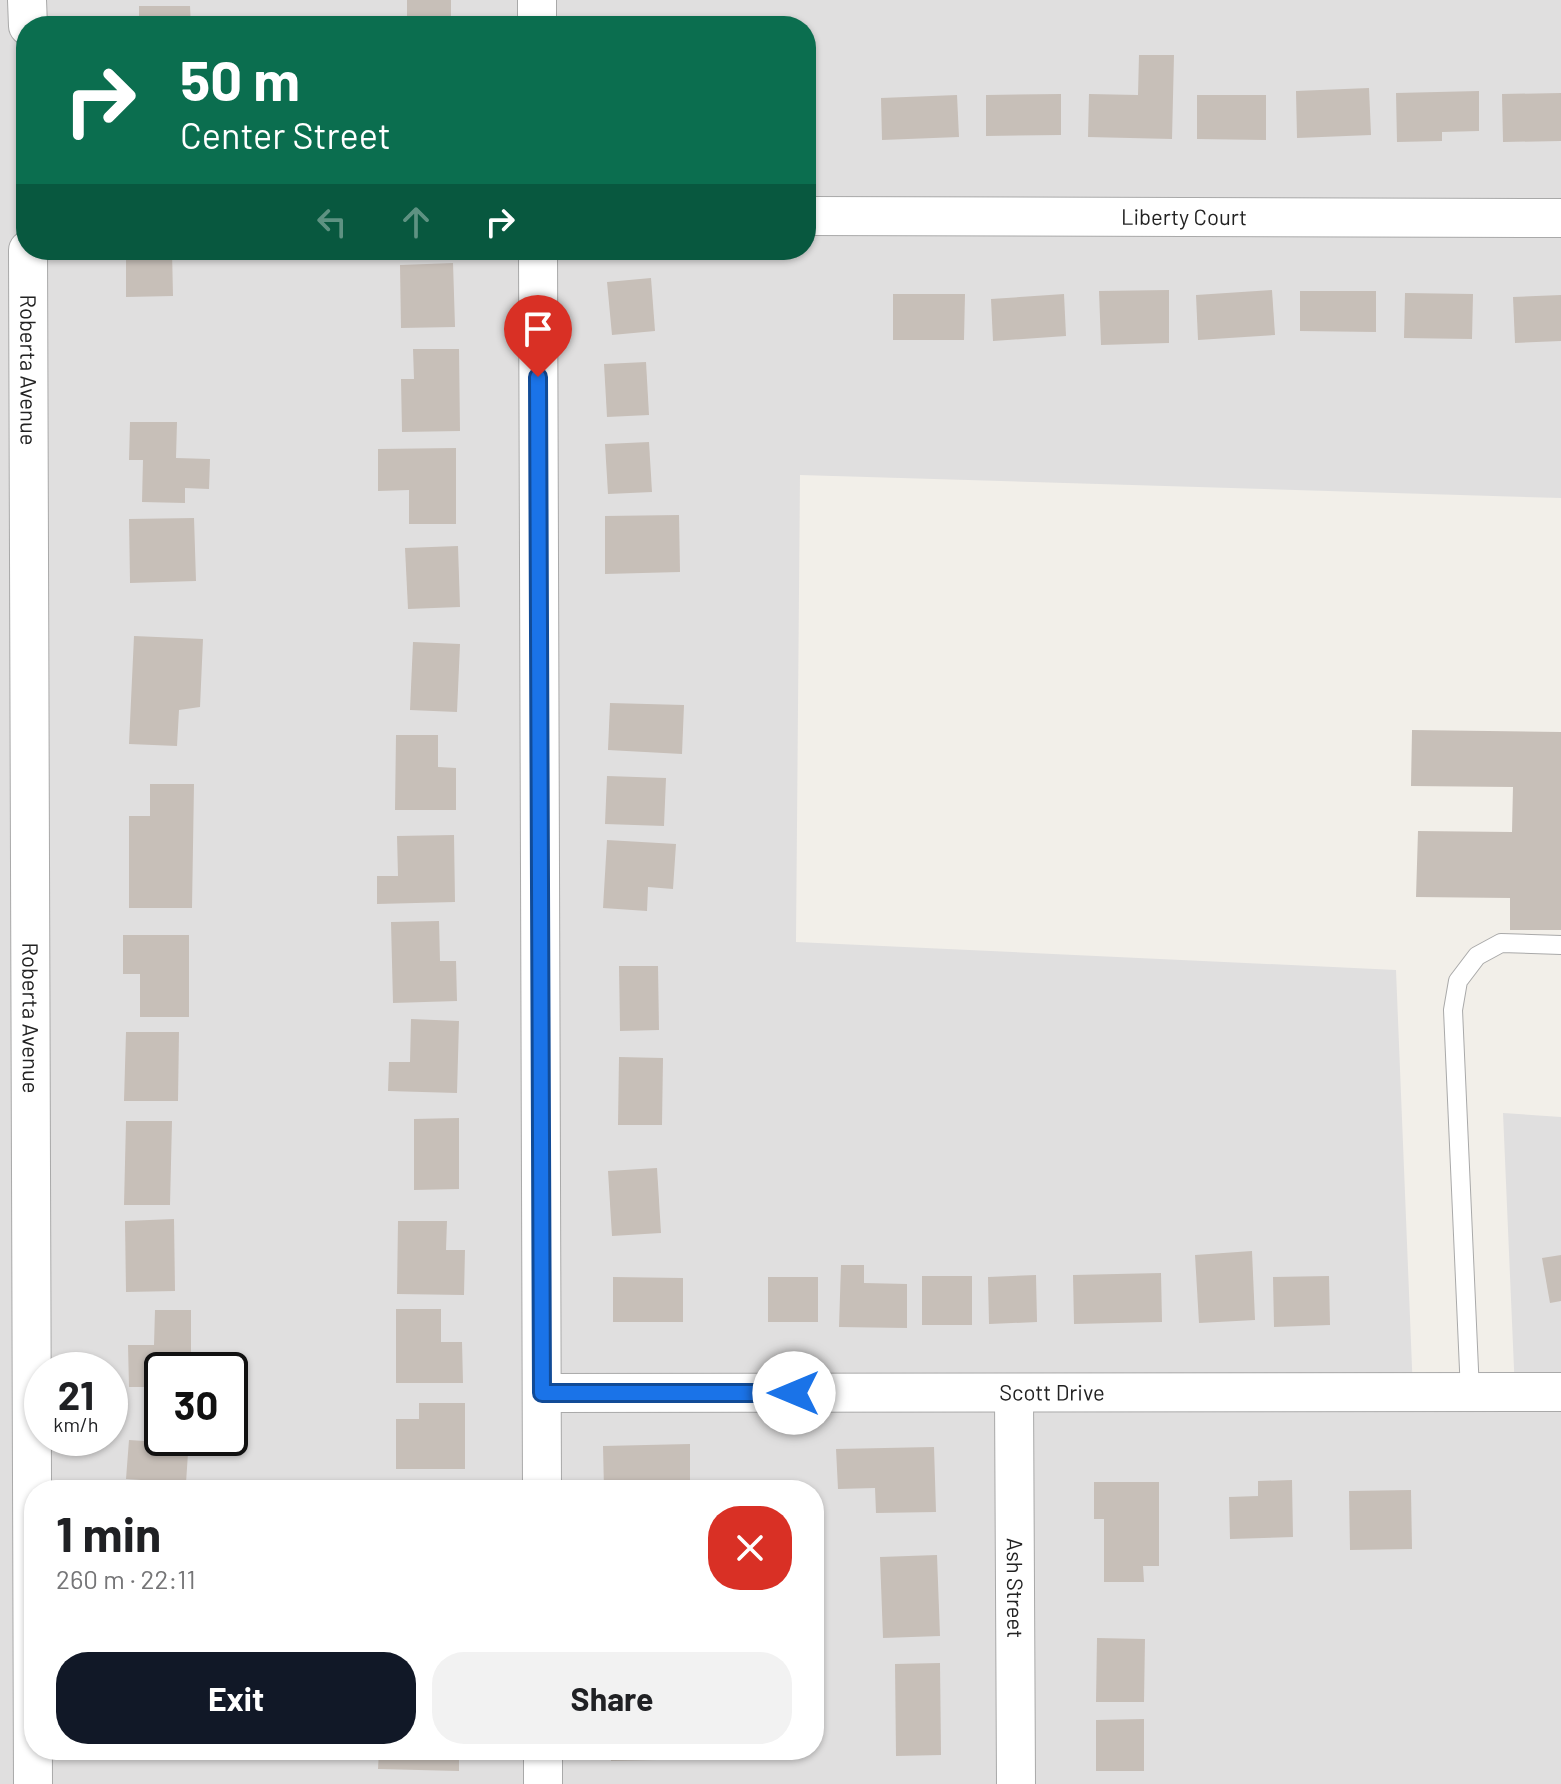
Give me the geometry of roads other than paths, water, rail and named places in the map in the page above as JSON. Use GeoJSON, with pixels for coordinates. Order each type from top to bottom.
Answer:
{"type":"FeatureCollection","features":[{"type":"Feature","properties":{"kind":"street","name":"Liberty Court"},"geometry":{"type":"LineString","coordinates":[[816,216],[1561,218]]}},
{"type":"Feature","properties":{"kind":"street","name":"Roberta Avenue"},"geometry":{"type":"LineString","coordinates":[[28,260],[16,830],[28,1480]]}},
{"type":"Feature","properties":{"kind":"street"},"geometry":{"type":"LineString","coordinates":[[538,260],[542,1480]]}},
{"type":"Feature","properties":{"kind":"street","name":"Scott Drive"},"geometry":{"type":"LineString","coordinates":[[542,1393],[1561,1392]]}},
{"type":"Feature","properties":{"kind":"street","name":"Ash Street"},"geometry":{"type":"LineString","coordinates":[[1014,1394],[1016,1784]]}},
{"type":"Feature","properties":{"kind":"street","name":"Roberta Avenue"},"geometry":{"type":"LineString","coordinates":[[33,1760],[33,1784]]}},
{"type":"Feature","properties":{"kind":"street"},"geometry":{"type":"LineString","coordinates":[[543,1760],[543,1784]]}},
{"type":"Feature","properties":{"kind":"lane"},"geometry":{"type":"LineString","coordinates":[[1470,1392],[1453,1010],[1458,981],[1477,956],[1501,943],[1561,945]]}}]}
